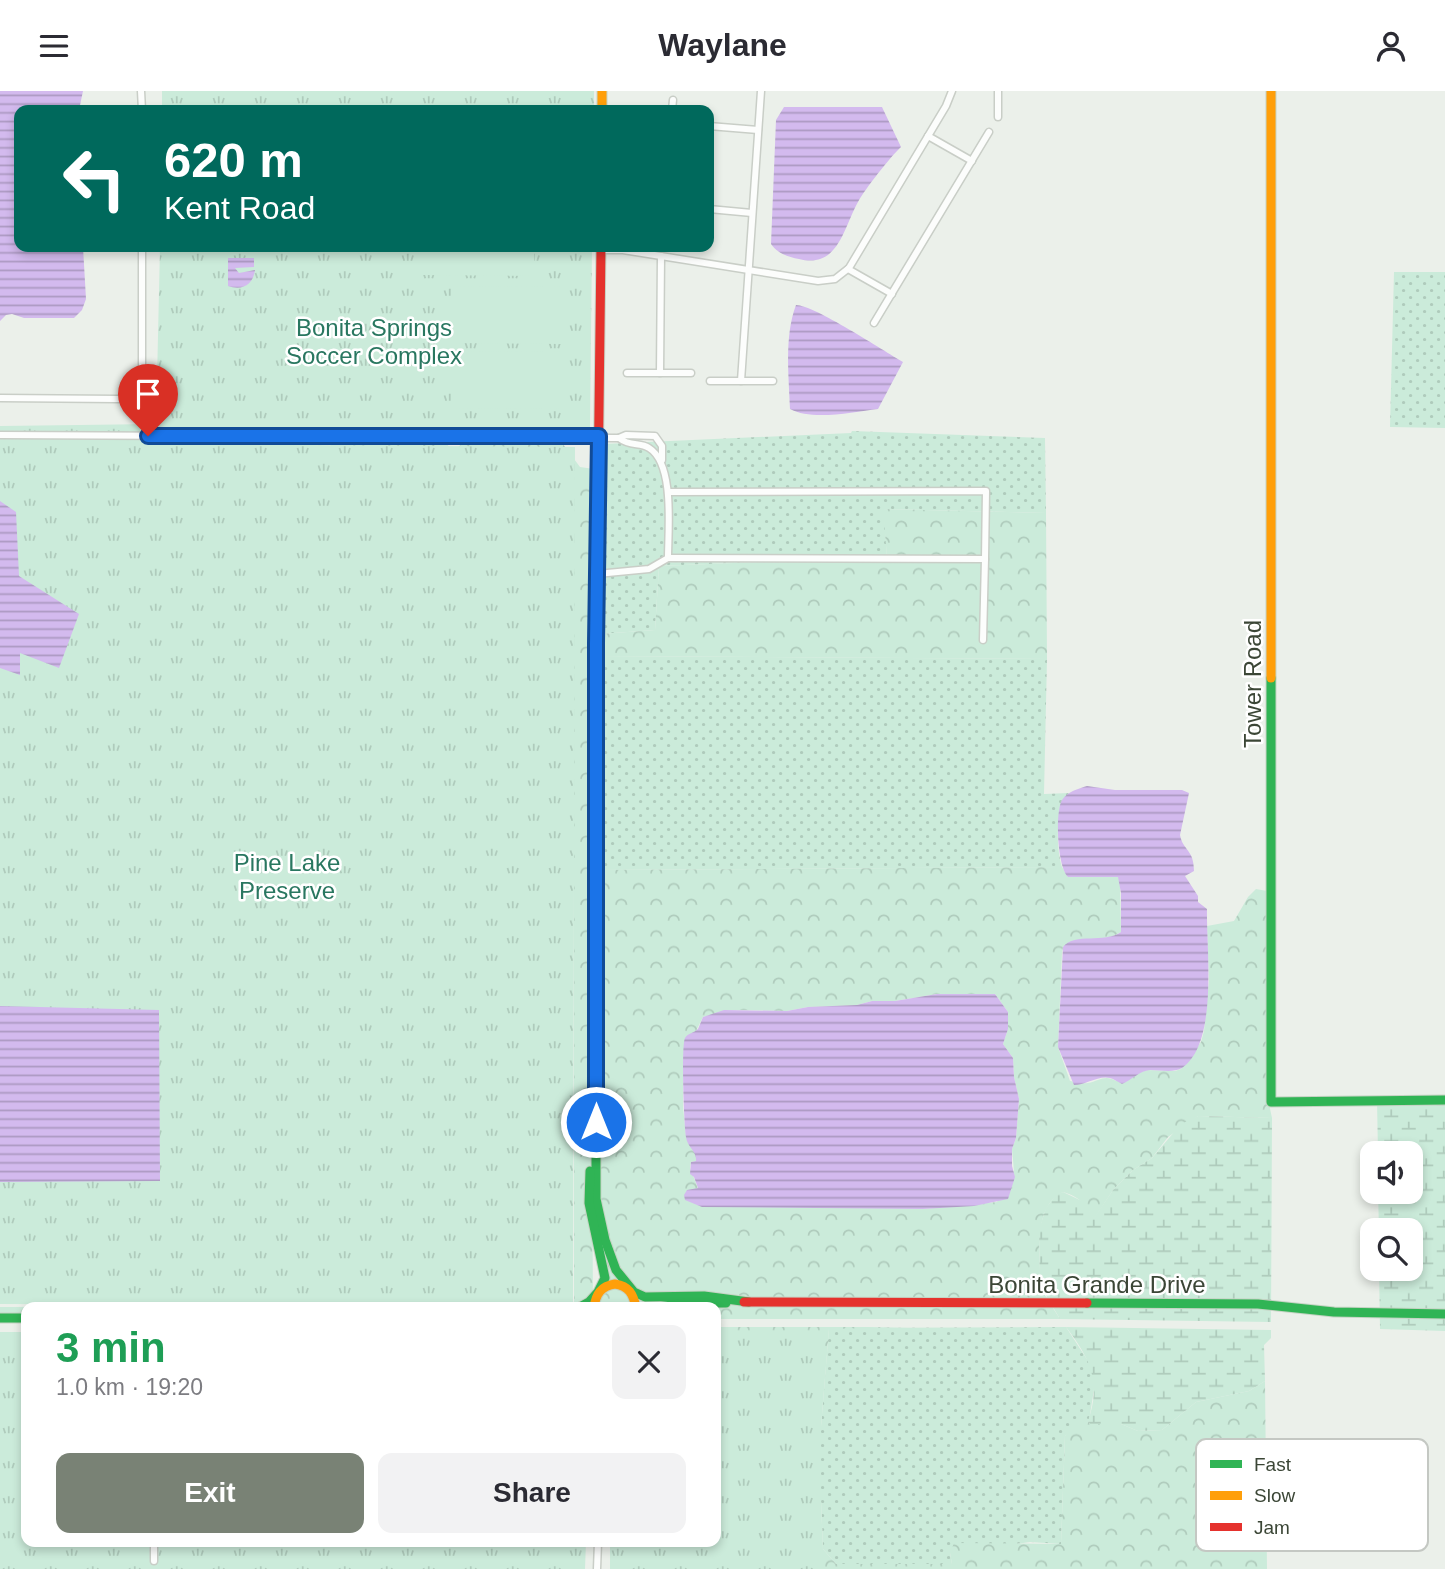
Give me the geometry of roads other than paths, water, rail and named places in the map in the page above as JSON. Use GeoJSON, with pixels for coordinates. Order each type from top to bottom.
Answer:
{"type":"FeatureCollection","features":[{"type":"Feature","properties":{"kind":"street"},"geometry":{"type":"LineString","coordinates":[[741,381],[761,91]]}},
{"type":"Feature","properties":{"kind":"street"},"geometry":{"type":"LineString","coordinates":[[631,252],[818,281],[835,279],[848,269],[952,91]]}},
{"type":"Feature","properties":{"kind":"street"},"geometry":{"type":"LineString","coordinates":[[998,117],[999,91]]}},
{"type":"Feature","properties":{"kind":"street","name":"Tower Road"},"geometry":{"type":"LineString","coordinates":[[1271,91],[1271,1102],[1445,1100]]}},
{"type":"Feature","properties":{"kind":"street"},"geometry":{"type":"LineString","coordinates":[[672,105],[673,100]]}},
{"type":"Feature","properties":{"kind":"street"},"geometry":{"type":"LineString","coordinates":[[714,126],[758,130]]}},
{"type":"Feature","properties":{"kind":"street"},"geometry":{"type":"LineString","coordinates":[[874,323],[989,132]]}},
{"type":"Feature","properties":{"kind":"street"},"geometry":{"type":"LineString","coordinates":[[928,136],[972,161]]}},
{"type":"Feature","properties":{"kind":"street"},"geometry":{"type":"LineString","coordinates":[[714,209],[752,213]]}},
{"type":"Feature","properties":{"kind":"street"},"geometry":{"type":"LineString","coordinates":[[0,398],[118,399],[134,394],[142,380],[142,252]]}},
{"type":"Feature","properties":{"kind":"street"},"geometry":{"type":"LineString","coordinates":[[601,252],[597,574],[596,1199],[598,1217],[614,1264],[635,1302]]}},
{"type":"Feature","properties":{"kind":"street"},"geometry":{"type":"LineString","coordinates":[[660,373],[661,256]]}},
{"type":"Feature","properties":{"kind":"street"},"geometry":{"type":"LineString","coordinates":[[848,269],[892,294]]}},
{"type":"Feature","properties":{"kind":"street"},"geometry":{"type":"LineString","coordinates":[[626,373],[691,373]]}},
{"type":"Feature","properties":{"kind":"street"},"geometry":{"type":"LineString","coordinates":[[710,381],[773,381]]}},
{"type":"Feature","properties":{"kind":"street"},"geometry":{"type":"LineString","coordinates":[[0,435],[309,438],[655,436],[662,444],[668,492],[668,558]]}},
{"type":"Feature","properties":{"kind":"street"},"geometry":{"type":"LineString","coordinates":[[619,437],[626,443],[649,448],[662,460]]}},
{"type":"Feature","properties":{"kind":"street"},"geometry":{"type":"LineString","coordinates":[[653,452],[662,444]]}},
{"type":"Feature","properties":{"kind":"street"},"geometry":{"type":"LineString","coordinates":[[668,492],[986,491],[983,640]]}},
{"type":"Feature","properties":{"kind":"street"},"geometry":{"type":"LineString","coordinates":[[597,574],[649,569],[668,558],[985,559]]}},
{"type":"Feature","properties":{"kind":"street"},"geometry":{"type":"LineString","coordinates":[[595,1302],[605,1278],[590,1203],[596,1096]]}},
{"type":"Feature","properties":{"kind":"street","name":"Bonita Grande Drive"},"geometry":{"type":"LineString","coordinates":[[598,1292],[604,1286],[613,1284],[622,1285],[644,1297],[705,1296],[749,1302]]}},
{"type":"Feature","properties":{"kind":"street"},"geometry":{"type":"LineString","coordinates":[[589,1302],[598,1292]]}},
{"type":"Feature","properties":{"kind":"street","name":"Bonita Grande Drive"},"geometry":{"type":"LineString","coordinates":[[721,1303],[1258,1304],[1334,1312],[1445,1314]]}},
{"type":"Feature","properties":{"kind":"street"},"geometry":{"type":"LineString","coordinates":[[0,1318],[21,1318]]}},
{"type":"Feature","properties":{"kind":"street"},"geometry":{"type":"LineString","coordinates":[[153,1561],[154,1547]]}},
{"type":"Feature","properties":{"kind":"street"},"geometry":{"type":"LineString","coordinates":[[597,1547],[597,1569]]}},
{"type":"Feature","properties":{"kind":"park label","name":"Bonita Springs Soccer Complex"},"geometry":{"type":"Point","coordinates":[374,341]}},
{"type":"Feature","properties":{"kind":"park label","name":"Pine Lake Preserve"},"geometry":{"type":"Point","coordinates":[287,876]}}]}
